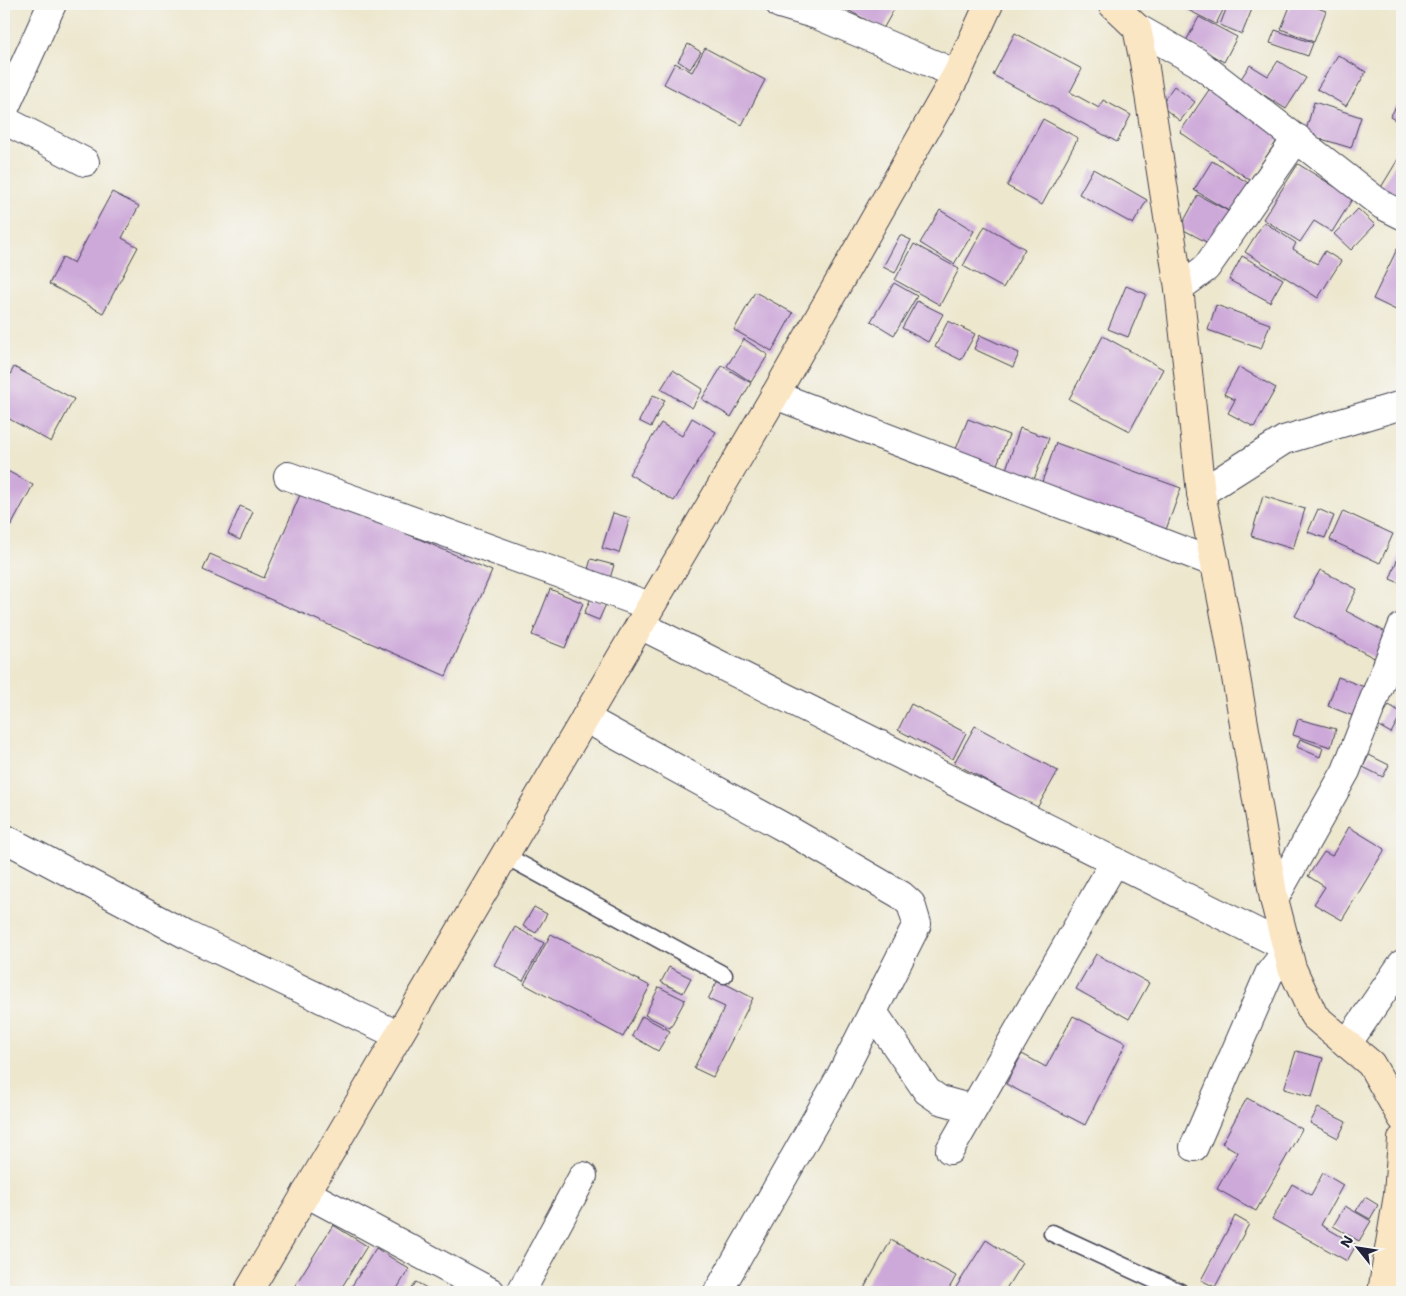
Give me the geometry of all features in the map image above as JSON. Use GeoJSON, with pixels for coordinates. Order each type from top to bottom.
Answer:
{"type":"FeatureCollection","features":[{"type":"Feature","properties":{"kind":"street"},"geometry":{"type":"LineString","coordinates":[[4,110],[52,4]]}},
{"type":"Feature","properties":{"kind":"street"},"geometry":{"type":"LineString","coordinates":[[780,4],[817,15],[956,74]]}},
{"type":"Feature","properties":{"kind":"street"},"geometry":{"type":"LineString","coordinates":[[248,1292],[775,395],[956,74],[989,4]]}},
{"type":"Feature","properties":{"kind":"street"},"geometry":{"type":"LineString","coordinates":[[1112,4],[1137,28],[1197,62],[1382,205],[1402,215]]}},
{"type":"Feature","properties":{"kind":"street"},"geometry":{"type":"LineString","coordinates":[[1137,28],[1146,72],[1179,288],[1202,493],[1274,899],[1292,968],[1314,1016],[1371,1064],[1402,1118]]}},
{"type":"Feature","properties":{"kind":"street"},"geometry":{"type":"LineString","coordinates":[[4,120],[85,162]]}},
{"type":"Feature","properties":{"kind":"street"},"geometry":{"type":"LineString","coordinates":[[1179,288],[1206,268],[1297,138]]}},
{"type":"Feature","properties":{"kind":"street"},"geometry":{"type":"LineString","coordinates":[[775,395],[1215,563]]}},
{"type":"Feature","properties":{"kind":"street"},"geometry":{"type":"LineString","coordinates":[[1202,493],[1284,440],[1402,405]]}},
{"type":"Feature","properties":{"kind":"street"},"geometry":{"type":"LineString","coordinates":[[288,476],[645,616],[1115,862],[1287,949]]}},
{"type":"Feature","properties":{"kind":"street"},"geometry":{"type":"LineString","coordinates":[[1274,899],[1346,770],[1402,627]]}},
{"type":"Feature","properties":{"kind":"street"},"geometry":{"type":"LineString","coordinates":[[585,718],[787,829],[901,895],[911,904],[917,924],[838,1080],[718,1292]]}},
{"type":"Feature","properties":{"kind":"street"},"geometry":{"type":"LineString","coordinates":[[4,838],[187,935],[398,1035]]}},
{"type":"Feature","properties":{"kind":"street"},"geometry":{"type":"LineString","coordinates":[[950,1150],[1115,862]]}},
{"type":"Feature","properties":{"kind":"street"},"geometry":{"type":"LineString","coordinates":[[1194,1146],[1269,974],[1287,949]]}},
{"type":"Feature","properties":{"kind":"street"},"geometry":{"type":"LineString","coordinates":[[1347,1044],[1402,964]]}},
{"type":"Feature","properties":{"kind":"street"},"geometry":{"type":"LineString","coordinates":[[873,1012],[927,1091],[940,1100],[973,1110]]}},
{"type":"Feature","properties":{"kind":"street"},"geometry":{"type":"LineString","coordinates":[[1382,1292],[1397,1228],[1402,1139]]}},
{"type":"Feature","properties":{"kind":"street"},"geometry":{"type":"LineString","coordinates":[[521,1292],[583,1176]]}},
{"type":"Feature","properties":{"kind":"street"},"geometry":{"type":"LineString","coordinates":[[306,1193],[491,1292]]}},
{"type":"Feature","properties":{"kind":"lane"},"geometry":{"type":"LineString","coordinates":[[504,855],[724,975]]}},
{"type":"Feature","properties":{"kind":"lane"},"geometry":{"type":"LineString","coordinates":[[1052,1233],[1180,1292]]}},
{"type":"Feature","properties":{"kind":"building"},"geometry":{"type":"Polygon","coordinates":[[[841,4],[897,4],[883,29],[840,6],[841,4]]]}},
{"type":"Feature","properties":{"kind":"building"},"geometry":{"type":"Polygon","coordinates":[[[1184,4],[1226,4],[1216,24],[1188,10],[1190,7],[1184,4]]]}},
{"type":"Feature","properties":{"kind":"building"},"geometry":{"type":"Polygon","coordinates":[[[1228,4],[1254,4],[1242,34],[1220,25],[1228,4]]]}},
{"type":"Feature","properties":{"kind":"building"},"geometry":{"type":"Polygon","coordinates":[[[1291,4],[1306,4],[1326,11],[1314,42],[1281,29],[1291,4]]]}},
{"type":"Feature","properties":{"kind":"building"},"geometry":{"type":"Polygon","coordinates":[[[1199,17],[1237,37],[1224,62],[1186,41],[1199,17]]]}},
{"type":"Feature","properties":{"kind":"building"},"geometry":{"type":"Polygon","coordinates":[[[1275,30],[1313,43],[1308,56],[1270,43],[1275,30]]]}},
{"type":"Feature","properties":{"kind":"building"},"geometry":{"type":"Polygon","coordinates":[[[1015,33],[1082,69],[1070,92],[1099,108],[1103,100],[1131,115],[1117,142],[993,75],[1015,33]]]}},
{"type":"Feature","properties":{"kind":"building"},"geometry":{"type":"Polygon","coordinates":[[[688,44],[701,52],[690,69],[678,61],[688,44]]]}},
{"type":"Feature","properties":{"kind":"building"},"geometry":{"type":"Polygon","coordinates":[[[705,48],[765,80],[742,125],[664,84],[675,63],[692,72],[705,48]]]}},
{"type":"Feature","properties":{"kind":"building"},"geometry":{"type":"Polygon","coordinates":[[[1338,55],[1366,72],[1346,106],[1317,89],[1338,55]]]}},
{"type":"Feature","properties":{"kind":"building"},"geometry":{"type":"Polygon","coordinates":[[[1278,61],[1306,78],[1286,109],[1240,80],[1250,65],[1268,76],[1278,61]]]}},
{"type":"Feature","properties":{"kind":"building"},"geometry":{"type":"Polygon","coordinates":[[[1174,86],[1195,102],[1180,121],[1160,105],[1174,86]]]}},
{"type":"Feature","properties":{"kind":"building"},"geometry":{"type":"Polygon","coordinates":[[[1211,87],[1281,135],[1250,180],[1180,132],[1211,87]]]}},
{"type":"Feature","properties":{"kind":"building"},"geometry":{"type":"Polygon","coordinates":[[[1402,97],[1402,124],[1390,117],[1402,97]]]}},
{"type":"Feature","properties":{"kind":"building"},"geometry":{"type":"Polygon","coordinates":[[[1314,102],[1361,117],[1351,148],[1305,134],[1314,102]]]}},
{"type":"Feature","properties":{"kind":"building"},"geometry":{"type":"Polygon","coordinates":[[[1043,119],[1078,138],[1042,205],[1007,186],[1043,119]]]}},
{"type":"Feature","properties":{"kind":"building"},"geometry":{"type":"Polygon","coordinates":[[[1400,156],[1402,157],[1402,203],[1380,189],[1400,156]]]}},
{"type":"Feature","properties":{"kind":"building"},"geometry":{"type":"Polygon","coordinates":[[[1212,161],[1250,184],[1232,213],[1194,190],[1212,161]]]}},
{"type":"Feature","properties":{"kind":"building"},"geometry":{"type":"Polygon","coordinates":[[[1298,164],[1353,198],[1332,232],[1314,221],[1300,242],[1263,219],[1298,164]]]}},
{"type":"Feature","properties":{"kind":"building"},"geometry":{"type":"Polygon","coordinates":[[[1093,169],[1147,200],[1133,224],[1079,194],[1093,169]]]}},
{"type":"Feature","properties":{"kind":"building"},"geometry":{"type":"Polygon","coordinates":[[[112,192],[139,206],[122,238],[138,247],[103,313],[49,284],[63,257],[74,263],[112,192]]]}},
{"type":"Feature","properties":{"kind":"building"},"geometry":{"type":"Polygon","coordinates":[[[1198,195],[1232,213],[1214,246],[1180,228],[1198,195]]]}},
{"type":"Feature","properties":{"kind":"building"},"geometry":{"type":"Polygon","coordinates":[[[1358,209],[1375,225],[1351,250],[1334,234],[1358,209]]]}},
{"type":"Feature","properties":{"kind":"building"},"geometry":{"type":"Polygon","coordinates":[[[940,210],[974,231],[954,264],[920,243],[940,210]]]}},
{"type":"Feature","properties":{"kind":"building"},"geometry":{"type":"Polygon","coordinates":[[[1264,222],[1296,243],[1293,249],[1317,264],[1325,251],[1341,261],[1318,298],[1245,252],[1264,222]]]}},
{"type":"Feature","properties":{"kind":"building"},"geometry":{"type":"Polygon","coordinates":[[[985,226],[1025,249],[1003,288],[963,266],[985,226]]]}},
{"type":"Feature","properties":{"kind":"building"},"geometry":{"type":"Polygon","coordinates":[[[900,235],[911,240],[895,273],[883,267],[900,235]]]}},
{"type":"Feature","properties":{"kind":"building"},"geometry":{"type":"Polygon","coordinates":[[[914,244],[959,269],[940,305],[895,280],[914,244]]]}},
{"type":"Feature","properties":{"kind":"building"},"geometry":{"type":"Polygon","coordinates":[[[1397,249],[1402,251],[1402,313],[1373,299],[1397,249]]]}},
{"type":"Feature","properties":{"kind":"building"},"geometry":{"type":"Polygon","coordinates":[[[1242,256],[1283,279],[1270,302],[1229,280],[1242,256]]]}},
{"type":"Feature","properties":{"kind":"building"},"geometry":{"type":"Polygon","coordinates":[[[894,283],[917,296],[894,335],[871,321],[894,283]]]}},
{"type":"Feature","properties":{"kind":"building"},"geometry":{"type":"Polygon","coordinates":[[[1126,286],[1146,294],[1128,337],[1108,329],[1126,286]]]}},
{"type":"Feature","properties":{"kind":"building"},"geometry":{"type":"Polygon","coordinates":[[[755,292],[793,313],[772,351],[734,330],[755,292]]]}},
{"type":"Feature","properties":{"kind":"building"},"geometry":{"type":"Polygon","coordinates":[[[917,301],[943,314],[928,342],[902,328],[917,301]]]}},
{"type":"Feature","properties":{"kind":"building"},"geometry":{"type":"Polygon","coordinates":[[[1216,305],[1270,324],[1261,349],[1208,330],[1216,305]]]}},
{"type":"Feature","properties":{"kind":"building"},"geometry":{"type":"Polygon","coordinates":[[[948,321],[975,334],[961,360],[935,347],[948,321]]]}},
{"type":"Feature","properties":{"kind":"building"},"geometry":{"type":"Polygon","coordinates":[[[980,335],[1019,353],[1013,367],[974,349],[980,335]]]}},
{"type":"Feature","properties":{"kind":"building"},"geometry":{"type":"Polygon","coordinates":[[[1103,336],[1163,369],[1130,431],[1069,399],[1103,336]]]}},
{"type":"Feature","properties":{"kind":"building"},"geometry":{"type":"Polygon","coordinates":[[[744,339],[768,355],[751,382],[727,366],[744,339]]]}},
{"type":"Feature","properties":{"kind":"building"},"geometry":{"type":"Polygon","coordinates":[[[722,366],[751,383],[731,417],[702,399],[722,366]]]}},
{"type":"Feature","properties":{"kind":"building"},"geometry":{"type":"Polygon","coordinates":[[[14,367],[74,399],[51,442],[4,416],[4,386],[14,367]]]}},
{"type":"Feature","properties":{"kind":"building"},"geometry":{"type":"Polygon","coordinates":[[[1239,367],[1276,388],[1254,427],[1228,413],[1235,400],[1224,394],[1239,367]]]}},
{"type":"Feature","properties":{"kind":"building"},"geometry":{"type":"Polygon","coordinates":[[[673,370],[703,389],[692,408],[661,389],[673,370]]]}},
{"type":"Feature","properties":{"kind":"building"},"geometry":{"type":"Polygon","coordinates":[[[653,395],[665,400],[651,427],[639,421],[653,395]]]}},
{"type":"Feature","properties":{"kind":"building"},"geometry":{"type":"Polygon","coordinates":[[[692,418],[716,432],[674,501],[629,474],[661,423],[682,436],[692,418]]]}},
{"type":"Feature","properties":{"kind":"building"},"geometry":{"type":"Polygon","coordinates":[[[968,419],[1009,435],[995,469],[954,454],[968,419]]]}},
{"type":"Feature","properties":{"kind":"building"},"geometry":{"type":"Polygon","coordinates":[[[1020,428],[1049,438],[1032,485],[1004,475],[1020,428]]]}},
{"type":"Feature","properties":{"kind":"building"},"geometry":{"type":"Polygon","coordinates":[[[1056,443],[1181,488],[1163,538],[1038,493],[1056,443]]]}},
{"type":"Feature","properties":{"kind":"building"},"geometry":{"type":"Polygon","coordinates":[[[4,469],[33,485],[11,526],[4,522],[4,469]]]}},
{"type":"Feature","properties":{"kind":"building"},"geometry":{"type":"Polygon","coordinates":[[[303,488],[492,571],[446,676],[203,570],[210,554],[264,578],[303,488]]]}},
{"type":"Feature","properties":{"kind":"building"},"geometry":{"type":"Polygon","coordinates":[[[1263,496],[1305,509],[1293,549],[1251,536],[1263,496]]]}},
{"type":"Feature","properties":{"kind":"building"},"geometry":{"type":"Polygon","coordinates":[[[240,506],[253,512],[240,540],[228,534],[240,506]]]}},
{"type":"Feature","properties":{"kind":"building"},"geometry":{"type":"Polygon","coordinates":[[[1318,509],[1334,516],[1325,538],[1308,532],[1318,509]]]}},
{"type":"Feature","properties":{"kind":"building"},"geometry":{"type":"Polygon","coordinates":[[[1343,511],[1393,534],[1380,563],[1330,540],[1343,511]]]}},
{"type":"Feature","properties":{"kind":"building"},"geometry":{"type":"Polygon","coordinates":[[[613,513],[630,518],[619,553],[602,548],[613,513]]]}},
{"type":"Feature","properties":{"kind":"building"},"geometry":{"type":"Polygon","coordinates":[[[1402,547],[1402,584],[1390,579],[1402,547]]]}},
{"type":"Feature","properties":{"kind":"building"},"geometry":{"type":"Polygon","coordinates":[[[591,559],[614,565],[608,585],[585,579],[591,559]]]}},
{"type":"Feature","properties":{"kind":"building"},"geometry":{"type":"Polygon","coordinates":[[[1320,570],[1357,589],[1346,611],[1393,636],[1380,661],[1295,616],[1320,570]]]}},
{"type":"Feature","properties":{"kind":"building"},"geometry":{"type":"Polygon","coordinates":[[[550,589],[583,603],[565,648],[532,635],[550,589]]]}},
{"type":"Feature","properties":{"kind":"building"},"geometry":{"type":"Polygon","coordinates":[[[591,598],[606,604],[599,620],[584,614],[591,598]]]}},
{"type":"Feature","properties":{"kind":"building"},"geometry":{"type":"Polygon","coordinates":[[[1338,677],[1367,688],[1356,717],[1328,706],[1338,677]]]}},
{"type":"Feature","properties":{"kind":"building"},"geometry":{"type":"Polygon","coordinates":[[[911,704],[966,733],[953,759],[898,730],[911,704]]]}},
{"type":"Feature","properties":{"kind":"building"},"geometry":{"type":"Polygon","coordinates":[[[1389,705],[1402,713],[1391,733],[1377,725],[1389,705]]]}},
{"type":"Feature","properties":{"kind":"building"},"geometry":{"type":"Polygon","coordinates":[[[1298,719],[1336,729],[1331,747],[1293,735],[1298,719]]]}},
{"type":"Feature","properties":{"kind":"building"},"geometry":{"type":"Polygon","coordinates":[[[975,726],[1058,771],[1037,808],[954,763],[975,726]]]}},
{"type":"Feature","properties":{"kind":"building"},"geometry":{"type":"Polygon","coordinates":[[[1300,739],[1323,748],[1320,757],[1297,747],[1300,739]]]}},
{"type":"Feature","properties":{"kind":"building"},"geometry":{"type":"Polygon","coordinates":[[[1369,755],[1389,765],[1383,777],[1363,767],[1369,755]]]}},
{"type":"Feature","properties":{"kind":"building"},"geometry":{"type":"Polygon","coordinates":[[[1349,827],[1385,849],[1342,920],[1314,904],[1325,887],[1308,876],[1324,852],[1332,856],[1349,827]]]}},
{"type":"Feature","properties":{"kind":"building"},"geometry":{"type":"Polygon","coordinates":[[[534,907],[547,914],[536,933],[523,926],[534,907]]]}},
{"type":"Feature","properties":{"kind":"building"},"geometry":{"type":"Polygon","coordinates":[[[515,927],[544,943],[523,981],[494,965],[515,927]]]}},
{"type":"Feature","properties":{"kind":"building"},"geometry":{"type":"Polygon","coordinates":[[[551,934],[650,986],[623,1037],[524,984],[551,934]]]}},
{"type":"Feature","properties":{"kind":"building"},"geometry":{"type":"Polygon","coordinates":[[[1096,954],[1149,983],[1129,1019],[1076,989],[1096,954]]]}},
{"type":"Feature","properties":{"kind":"building"},"geometry":{"type":"Polygon","coordinates":[[[669,967],[691,978],[683,993],[661,982],[669,967]]]}},
{"type":"Feature","properties":{"kind":"building"},"geometry":{"type":"Polygon","coordinates":[[[718,980],[753,998],[713,1077],[694,1068],[725,1007],[708,999],[718,980]]]}},
{"type":"Feature","properties":{"kind":"building"},"geometry":{"type":"Polygon","coordinates":[[[659,987],[685,1000],[670,1028],[645,1015],[659,987]]]}},
{"type":"Feature","properties":{"kind":"building"},"geometry":{"type":"Polygon","coordinates":[[[642,1016],[670,1031],[658,1051],[632,1036],[642,1016]]]}},
{"type":"Feature","properties":{"kind":"building"},"geometry":{"type":"Polygon","coordinates":[[[1073,1016],[1126,1043],[1085,1125],[1006,1084],[1022,1054],[1046,1067],[1073,1016]]]}},
{"type":"Feature","properties":{"kind":"building"},"geometry":{"type":"Polygon","coordinates":[[[1296,1051],[1323,1058],[1312,1097],[1284,1089],[1296,1051]]]}},
{"type":"Feature","properties":{"kind":"building"},"geometry":{"type":"Polygon","coordinates":[[[1247,1098],[1302,1129],[1256,1211],[1217,1189],[1238,1152],[1222,1143],[1247,1098]]]}},
{"type":"Feature","properties":{"kind":"building"},"geometry":{"type":"Polygon","coordinates":[[[1318,1108],[1346,1122],[1338,1138],[1310,1123],[1318,1108]]]}},
{"type":"Feature","properties":{"kind":"building"},"geometry":{"type":"Polygon","coordinates":[[[1323,1173],[1343,1185],[1321,1225],[1356,1245],[1347,1261],[1272,1219],[1292,1184],[1311,1195],[1323,1173]]]}},
{"type":"Feature","properties":{"kind":"building"},"geometry":{"type":"Polygon","coordinates":[[[1365,1197],[1378,1205],[1370,1219],[1356,1211],[1365,1197]]]}},
{"type":"Feature","properties":{"kind":"building"},"geometry":{"type":"Polygon","coordinates":[[[1345,1206],[1371,1221],[1359,1241],[1333,1226],[1345,1206]]]}},
{"type":"Feature","properties":{"kind":"building"},"geometry":{"type":"Polygon","coordinates":[[[1235,1216],[1249,1224],[1215,1287],[1201,1280],[1235,1216]]]}},
{"type":"Feature","properties":{"kind":"building"},"geometry":{"type":"Polygon","coordinates":[[[333,1225],[367,1246],[339,1292],[303,1292],[294,1287],[333,1225]]]}},
{"type":"Feature","properties":{"kind":"building"},"geometry":{"type":"Polygon","coordinates":[[[891,1240],[956,1276],[947,1292],[862,1292],[891,1240]]]}},
{"type":"Feature","properties":{"kind":"building"},"geometry":{"type":"Polygon","coordinates":[[[986,1240],[1022,1263],[1004,1292],[953,1292],[986,1240]]]}},
{"type":"Feature","properties":{"kind":"building"},"geometry":{"type":"Polygon","coordinates":[[[376,1248],[409,1269],[395,1292],[348,1292],[376,1248]]]}},
{"type":"Feature","properties":{"kind":"building"},"geometry":{"type":"Polygon","coordinates":[[[416,1282],[434,1292],[410,1292],[416,1282]]]}}]}
